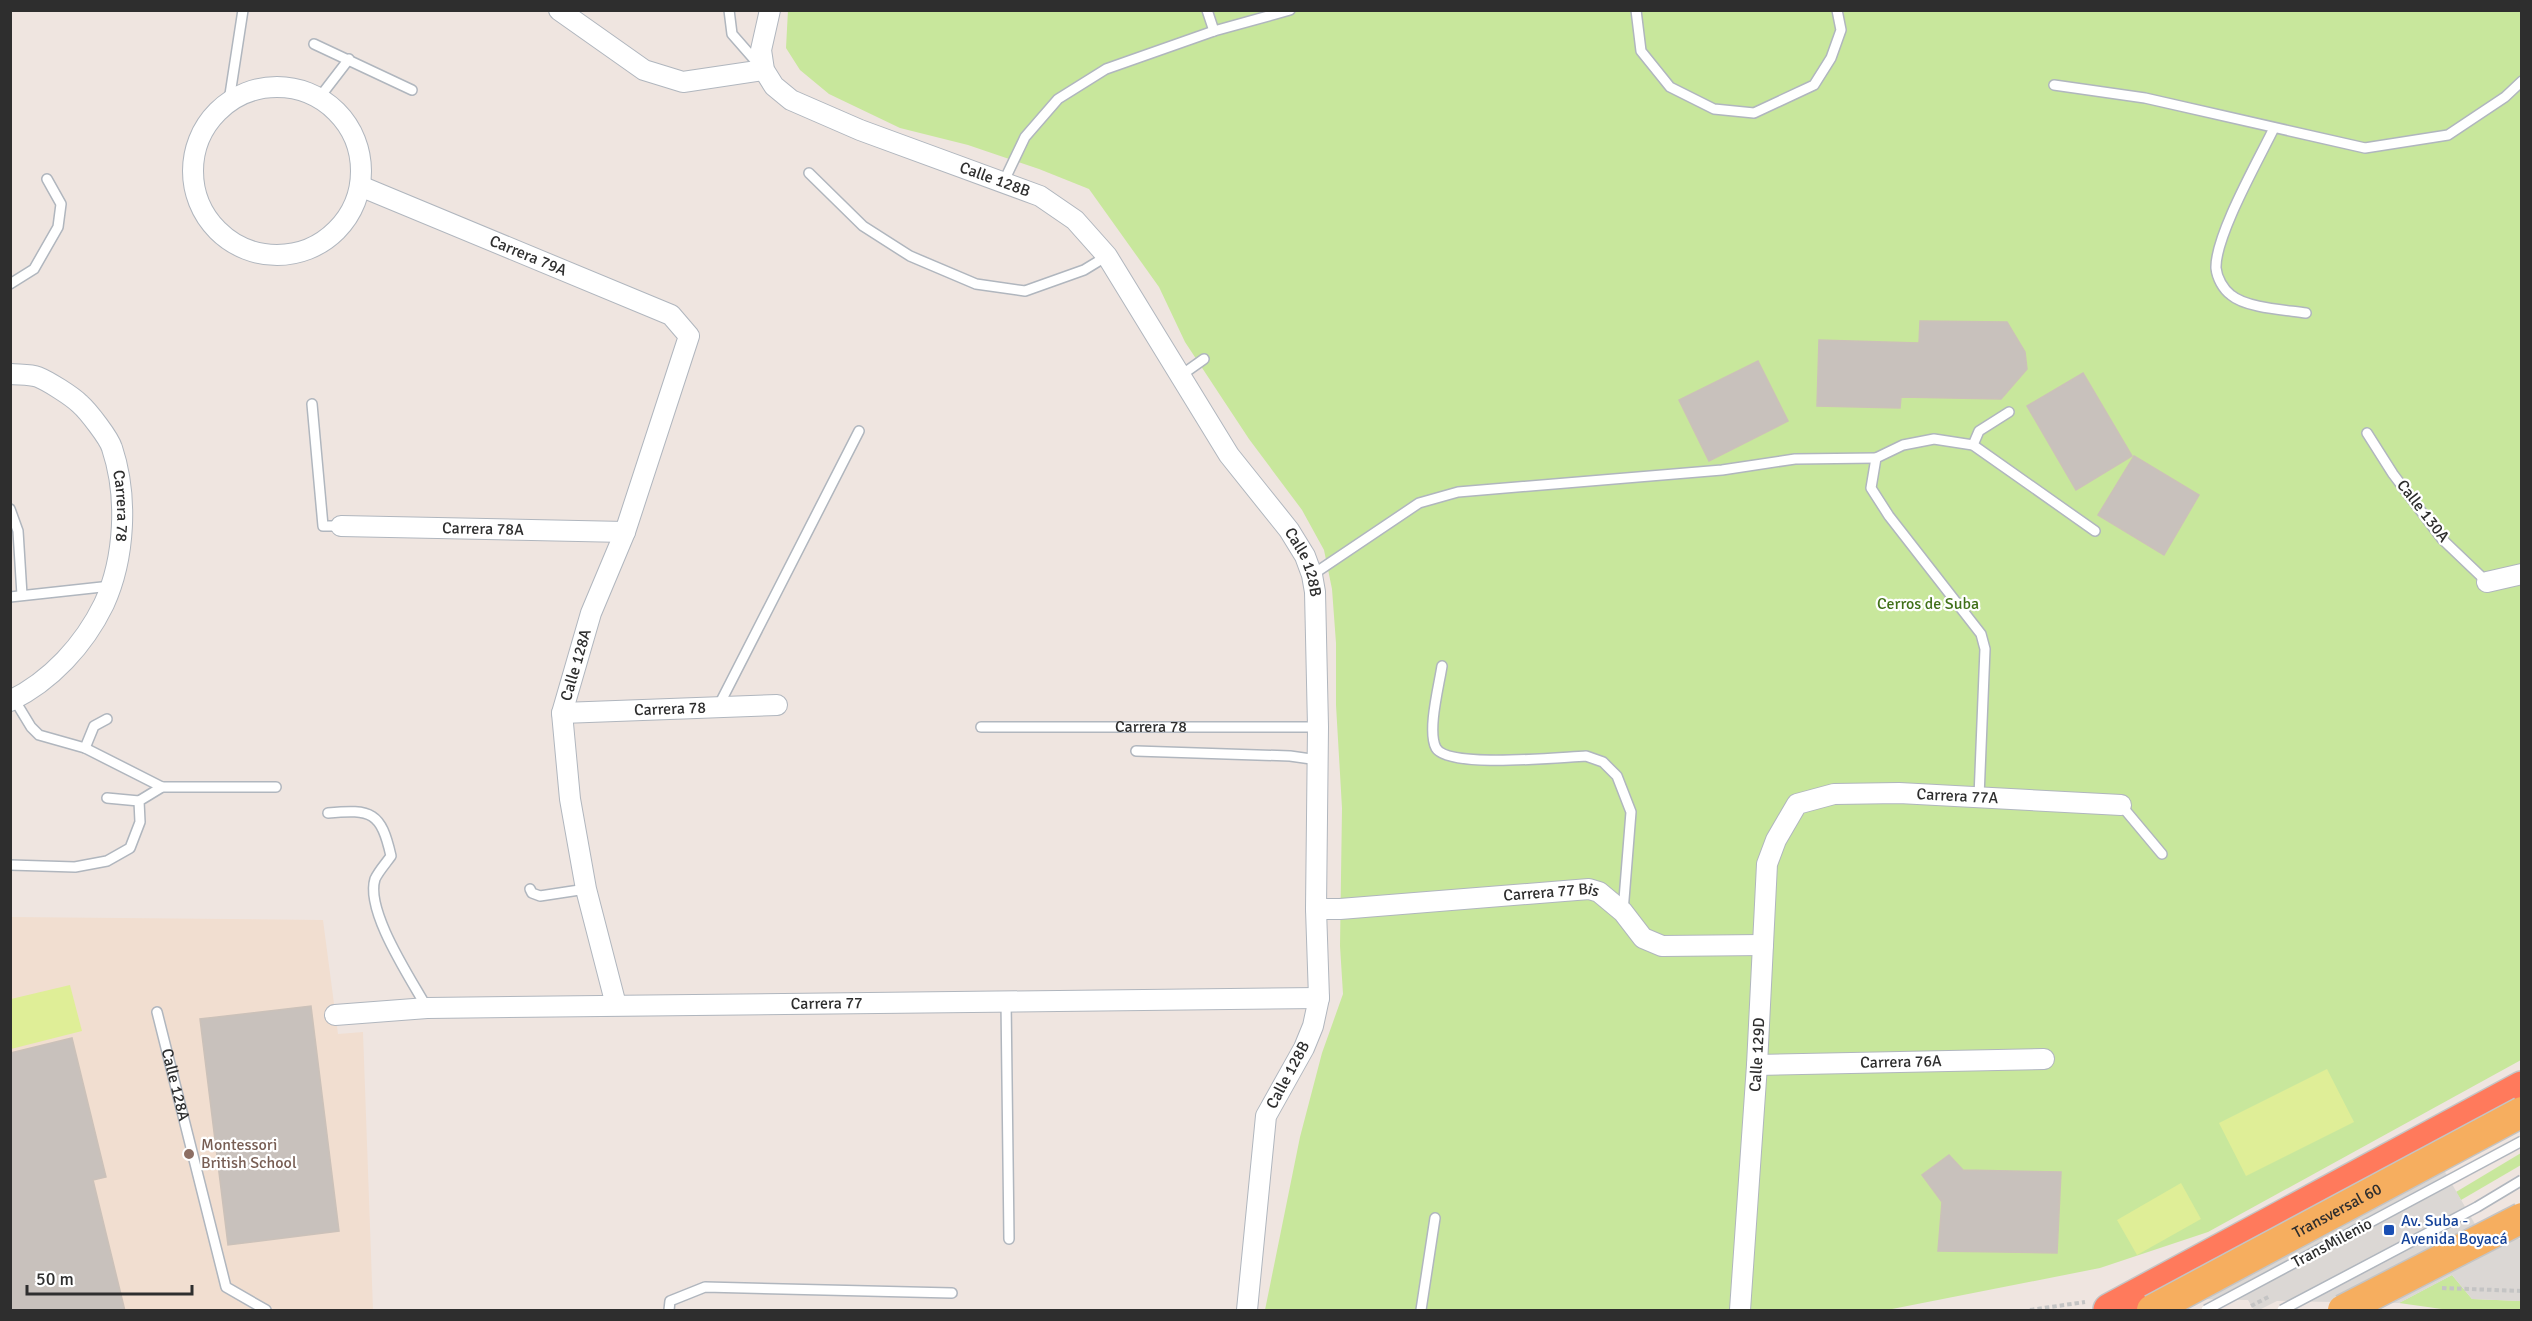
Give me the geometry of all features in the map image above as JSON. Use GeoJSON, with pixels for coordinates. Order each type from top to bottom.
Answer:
{"type":"FeatureCollection","features":[{"type":"Feature","properties":{"kind":"highway"},"geometry":{"type":"LineString","coordinates":[[2110,1311],[2522,1088]]}},
{"type":"Feature","properties":{"kind":"main road","name":"Transversal 60"},"geometry":{"type":"LineString","coordinates":[[2152,1311],[2522,1112]]}},
{"type":"Feature","properties":{"kind":"main road"},"geometry":{"type":"LineString","coordinates":[[2343,1311],[2522,1218]]}},
{"type":"Feature","properties":{"kind":"street"},"geometry":{"type":"LineString","coordinates":[[559,10],[644,69],[683,82],[764,70],[761,50],[770,10]]}},
{"type":"Feature","properties":{"kind":"street","name":"Calle 128B"},"geometry":{"type":"LineString","coordinates":[[764,70],[774,86],[792,100],[860,130],[1040,196],[1075,220],[1107,256],[1229,455],[1289,530],[1305,556],[1315,592],[1318,727],[1316,909],[1319,998],[1313,1026],[1304,1048],[1266,1116],[1246,1311]]}},
{"type":"Feature","properties":{"kind":"street"},"geometry":{"type":"LineString","coordinates":[[274,86],[297,89],[319,98],[339,114],[354,136],[361,160],[360,186],[351,212],[334,234],[310,249],[284,256],[256,254],[231,242],[210,223],[197,199],[192,172],[196,144],[209,120],[229,101],[250,90],[274,86]]}},
{"type":"Feature","properties":{"kind":"street","name":"Carrera 79A"},"geometry":{"type":"LineString","coordinates":[[360,186],[671,315],[689,336]]}},
{"type":"Feature","properties":{"kind":"street","name":"Calle 128A"},"geometry":{"type":"LineString","coordinates":[[616,1005],[586,889],[570,798],[562,714],[591,613],[626,532],[689,336]]}},
{"type":"Feature","properties":{"kind":"street","name":"Carrera 78"},"geometry":{"type":"LineString","coordinates":[[10,374],[37,376],[81,404],[112,446],[121,489],[122,534],[111,586],[103,605],[76,651],[47,677],[12,700]]}},
{"type":"Feature","properties":{"kind":"street","name":"Carrera 78A"},"geometry":{"type":"LineString","coordinates":[[340,526],[626,532]]}},
{"type":"Feature","properties":{"kind":"street"},"geometry":{"type":"LineString","coordinates":[[2487,582],[2522,574]]}},
{"type":"Feature","properties":{"kind":"street","name":"Carrera 78"},"geometry":{"type":"LineString","coordinates":[[562,714],[777,705]]}},
{"type":"Feature","properties":{"kind":"street","name":"Carrera 77A"},"geometry":{"type":"LineString","coordinates":[[1797,804],[1834,794],[1899,793],[2121,805]]}},
{"type":"Feature","properties":{"kind":"street","name":"Calle 129D"},"geometry":{"type":"LineString","coordinates":[[1740,1311],[1757,1065],[1767,864],[1776,840],[1797,804]]}},
{"type":"Feature","properties":{"kind":"street","name":"Carrera 77 Bis"},"geometry":{"type":"LineString","coordinates":[[1316,909],[1589,890],[1599,892],[1623,912],[1643,938],[1662,946],[1763,945]]}},
{"type":"Feature","properties":{"kind":"street","name":"Carrera 77"},"geometry":{"type":"LineString","coordinates":[[335,1015],[427,1008],[1319,998]]}},
{"type":"Feature","properties":{"kind":"street","name":"Carrera 76A"},"geometry":{"type":"LineString","coordinates":[[1757,1065],[2044,1059]]}},
{"type":"Feature","properties":{"kind":"lane"},"geometry":{"type":"LineString","coordinates":[[229,101],[243,10]]}},
{"type":"Feature","properties":{"kind":"lane"},"geometry":{"type":"LineString","coordinates":[[729,10],[732,34],[764,70]]}},
{"type":"Feature","properties":{"kind":"lane"},"geometry":{"type":"LineString","coordinates":[[1207,10],[1214,32]]}},
{"type":"Feature","properties":{"kind":"lane"},"geometry":{"type":"LineString","coordinates":[[1004,181],[1025,137],[1058,99],[1106,69],[1214,32],[1290,10]]}},
{"type":"Feature","properties":{"kind":"lane"},"geometry":{"type":"LineString","coordinates":[[1636,10],[1641,51],[1670,87],[1714,109],[1754,112],[1814,85],[1831,58],[1841,30],[1837,10]]}},
{"type":"Feature","properties":{"kind":"lane"},"geometry":{"type":"LineString","coordinates":[[315,44],[412,90]]}},
{"type":"Feature","properties":{"kind":"lane"},"geometry":{"type":"LineString","coordinates":[[319,98],[349,59]]}},
{"type":"Feature","properties":{"kind":"lane"},"geometry":{"type":"LineString","coordinates":[[2054,85],[2145,98],[2365,148],[2448,135],[2505,97],[2522,81]]}},
{"type":"Feature","properties":{"kind":"lane"},"geometry":{"type":"LineString","coordinates":[[2274,128],[2222,240],[2216,267],[2221,284],[2230,295],[2240,301],[2306,313]]}},
{"type":"Feature","properties":{"kind":"lane"},"geometry":{"type":"LineString","coordinates":[[809,173],[863,226],[910,256],[976,284],[1025,291],[1084,270],[1107,256]]}},
{"type":"Feature","properties":{"kind":"lane"},"geometry":{"type":"LineString","coordinates":[[10,284],[34,269],[58,227],[61,204],[47,179]]}},
{"type":"Feature","properties":{"kind":"lane"},"geometry":{"type":"LineString","coordinates":[[1180,376],[1204,359]]}},
{"type":"Feature","properties":{"kind":"lane"},"geometry":{"type":"LineString","coordinates":[[312,404],[323,526],[340,526]]}},
{"type":"Feature","properties":{"kind":"lane"},"geometry":{"type":"LineString","coordinates":[[1973,445],[1979,431],[2009,412]]}},
{"type":"Feature","properties":{"kind":"lane"},"geometry":{"type":"LineString","coordinates":[[717,708],[859,431]]}},
{"type":"Feature","properties":{"kind":"lane","name":"Calle 130A"},"geometry":{"type":"LineString","coordinates":[[2367,432],[2393,474],[2442,539],[2487,582]]}},
{"type":"Feature","properties":{"kind":"lane"},"geometry":{"type":"LineString","coordinates":[[1312,575],[1419,503],[1458,492],[1722,470],[1794,459],[1876,458],[1903,446],[1934,439],[1973,445],[2095,531]]}},
{"type":"Feature","properties":{"kind":"lane"},"geometry":{"type":"LineString","coordinates":[[1876,458],[1870,488],[1889,516],[1981,634],[1985,650],[1979,797]]}},
{"type":"Feature","properties":{"kind":"lane"},"geometry":{"type":"LineString","coordinates":[[10,509],[18,531],[22,595]]}},
{"type":"Feature","properties":{"kind":"lane"},"geometry":{"type":"LineString","coordinates":[[10,597],[111,586]]}},
{"type":"Feature","properties":{"kind":"lane"},"geometry":{"type":"LineString","coordinates":[[1442,666],[1433,736],[1436,748],[1443,756],[1467,761],[1586,756],[1603,762],[1617,776],[1631,812],[1623,912]]}},
{"type":"Feature","properties":{"kind":"lane"},"geometry":{"type":"LineString","coordinates":[[12,700],[39,735],[85,748],[162,787],[276,787]]}},
{"type":"Feature","properties":{"kind":"lane"},"geometry":{"type":"LineString","coordinates":[[85,748],[94,726],[107,719]]}},
{"type":"Feature","properties":{"kind":"lane","name":"Carrera 78"},"geometry":{"type":"LineString","coordinates":[[981,727],[1318,727]]}},
{"type":"Feature","properties":{"kind":"lane"},"geometry":{"type":"LineString","coordinates":[[1136,751],[1318,759]]}},
{"type":"Feature","properties":{"kind":"lane"},"geometry":{"type":"LineString","coordinates":[[107,798],[139,801],[162,787]]}},
{"type":"Feature","properties":{"kind":"lane"},"geometry":{"type":"LineString","coordinates":[[10,865],[75,867],[107,861],[130,848],[140,822],[139,801]]}},
{"type":"Feature","properties":{"kind":"lane"},"geometry":{"type":"LineString","coordinates":[[2121,805],[2162,854]]}},
{"type":"Feature","properties":{"kind":"lane"},"geometry":{"type":"LineString","coordinates":[[328,813],[357,810],[374,816],[386,833],[391,856],[375,878],[373,898],[387,936],[427,1008]]}},
{"type":"Feature","properties":{"kind":"lane"},"geometry":{"type":"LineString","coordinates":[[530,889],[532,893],[540,896],[586,889]]}},
{"type":"Feature","properties":{"kind":"lane"},"geometry":{"type":"LineString","coordinates":[[1006,1000],[1009,1239]]}},
{"type":"Feature","properties":{"kind":"lane","name":"Calle 128A"},"geometry":{"type":"LineString","coordinates":[[157,1012],[226,1287],[266,1311]]}},
{"type":"Feature","properties":{"kind":"lane","name":"TransMilenio"},"geometry":{"type":"LineString","coordinates":[[2206,1311],[2522,1141]]}},
{"type":"Feature","properties":{"kind":"lane"},"geometry":{"type":"LineString","coordinates":[[2282,1311],[2477,1207],[2522,1180]]}},
{"type":"Feature","properties":{"kind":"lane"},"geometry":{"type":"LineString","coordinates":[[1421,1311],[1434,1218]]}},
{"type":"Feature","properties":{"kind":"lane"},"geometry":{"type":"LineString","coordinates":[[669,1311],[670,1301],[705,1287],[952,1293]]}},
{"type":"Feature","properties":{"kind":"shaded area","name":"Montessori British School"},"geometry":{"type":"Polygon","coordinates":[[[11,917],[323,920],[338,1034],[363,1032],[373,1310],[11,1310],[11,917]]]}},
{"type":"Feature","properties":{"kind":"shaded area"},"geometry":{"type":"Polygon","coordinates":[[[2429,1144],[2491,1252],[2516,1238],[2521,1239],[2521,1301],[2472,1299],[2452,1275],[2399,1303],[2277,1301],[2259,1310],[2254,1310],[2248,1300],[2149,1298],[2429,1144]]]}},
{"type":"Feature","properties":{"kind":"green space","name":"Cerros de Suba"},"geometry":{"type":"Polygon","coordinates":[[[788,10],[2521,11],[2521,1060],[2208,1232],[2100,1268],[1887,1310],[1265,1310],[1300,1137],[1322,1053],[1343,994],[1340,946],[1342,808],[1336,705],[1336,643],[1332,589],[1324,550],[1302,510],[1249,439],[1185,342],[1159,287],[1089,189],[968,145],[900,128],[829,94],[800,70],[786,48],[788,10]]]}},
{"type":"Feature","properties":{"kind":"green space"},"geometry":{"type":"Polygon","coordinates":[[[70,985],[82,1031],[11,1049],[11,999],[70,985]]]}},
{"type":"Feature","properties":{"kind":"green space"},"geometry":{"type":"Polygon","coordinates":[[[2327,1069],[2354,1122],[2246,1176],[2219,1123],[2327,1069]]]}},
{"type":"Feature","properties":{"kind":"green space"},"geometry":{"type":"Polygon","coordinates":[[[2521,1153],[2521,1165],[2461,1200],[2456,1192],[2521,1153]]]}},
{"type":"Feature","properties":{"kind":"green space"},"geometry":{"type":"Polygon","coordinates":[[[2181,1183],[2201,1219],[2137,1255],[2117,1220],[2181,1183]]]}},
{"type":"Feature","properties":{"kind":"green space"},"geometry":{"type":"Polygon","coordinates":[[[2452,1275],[2472,1299],[2521,1301],[2521,1310],[2449,1310],[2399,1303],[2452,1275]]]}},
{"type":"Feature","properties":{"kind":"building"},"geometry":{"type":"Polygon","coordinates":[[[1920,321],[2007,322],[2025,352],[2027,369],[2001,399],[1901,397],[1900,408],[1817,406],[1819,340],[1919,343],[1920,321]]]}},
{"type":"Feature","properties":{"kind":"building"},"geometry":{"type":"Polygon","coordinates":[[[1758,361],[1788,421],[1709,461],[1679,400],[1758,361]]]}},
{"type":"Feature","properties":{"kind":"building"},"geometry":{"type":"Polygon","coordinates":[[[2083,373],[2132,456],[2076,490],[2027,406],[2083,373]]]}},
{"type":"Feature","properties":{"kind":"building"},"geometry":{"type":"Polygon","coordinates":[[[2134,456],[2199,495],[2164,555],[2098,515],[2134,456]]]}},
{"type":"Feature","properties":{"kind":"building"},"geometry":{"type":"Polygon","coordinates":[[[311,1006],[339,1231],[228,1245],[200,1019],[311,1006]]]}},
{"type":"Feature","properties":{"kind":"building"},"geometry":{"type":"Polygon","coordinates":[[[72,1038],[106,1177],[93,1180],[125,1311],[10,1311],[10,1053],[72,1038]]]}},
{"type":"Feature","properties":{"kind":"building"},"geometry":{"type":"Polygon","coordinates":[[[1949,1155],[1963,1170],[2061,1172],[2057,1253],[1938,1251],[1942,1202],[1922,1175],[1949,1155]]]}},
{"type":"Feature","properties":{"kind":"place","name":"Montessori British School"},"geometry":{"type":"Point","coordinates":[189,1154]}},
{"type":"Feature","properties":{"kind":"place","name":"Av. Suba - Avenida Boyacá"},"geometry":{"type":"Point","coordinates":[2389,1230]}}]}
